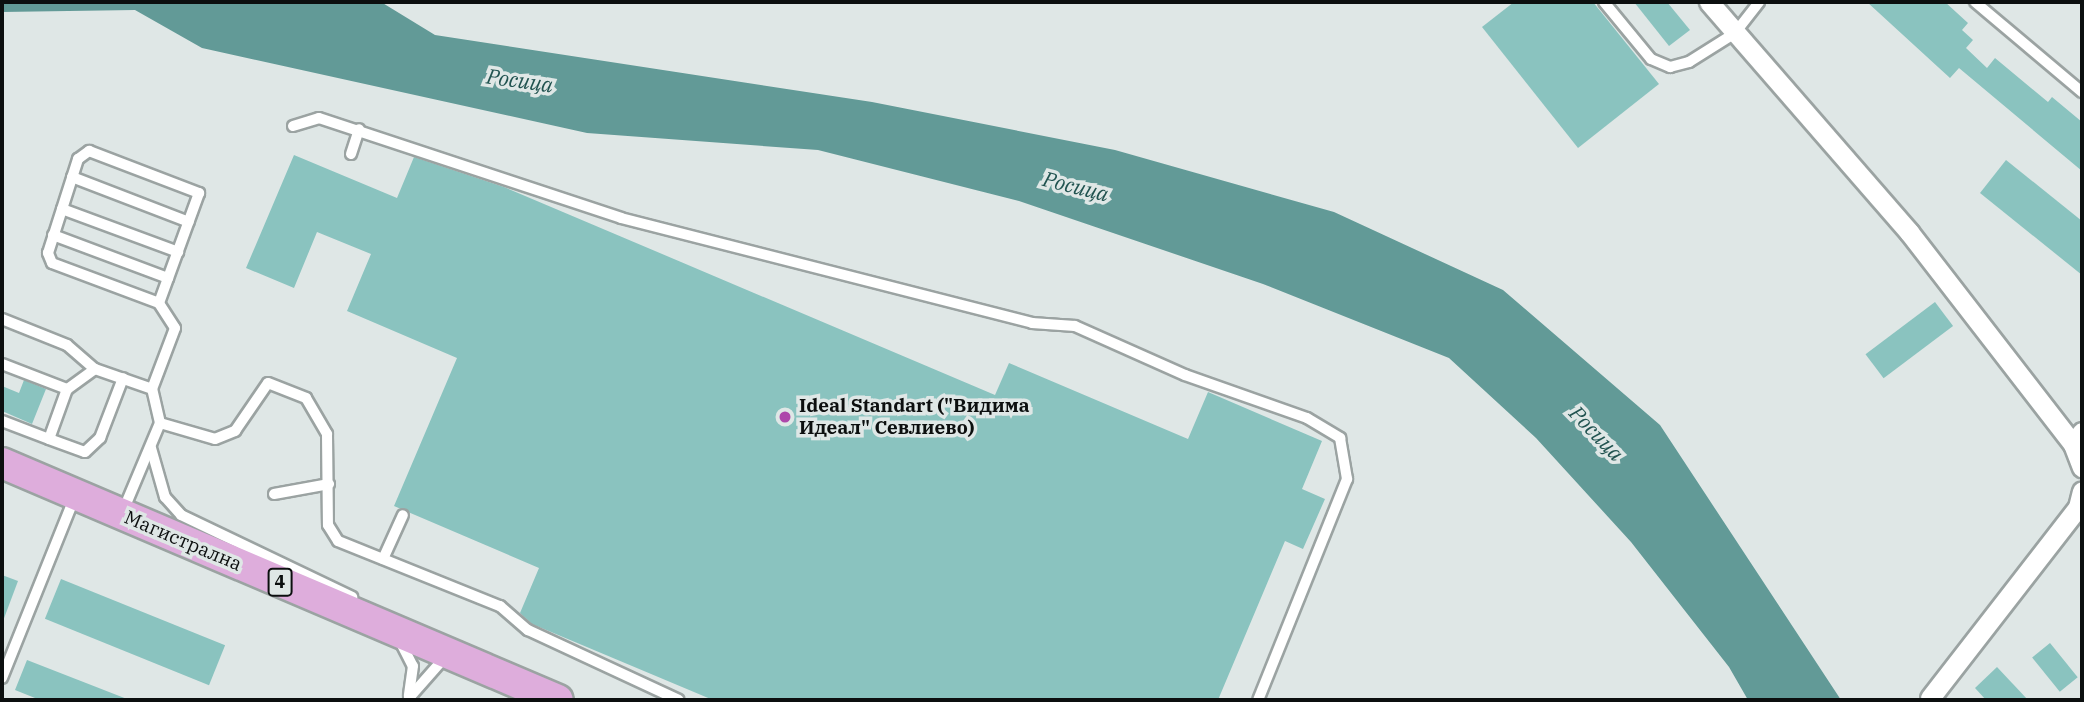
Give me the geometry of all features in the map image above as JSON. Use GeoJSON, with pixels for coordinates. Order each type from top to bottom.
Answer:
{"type":"FeatureCollection","features":[{"type":"Feature","properties":{"kind":"main road","name":"Магистрална"},"geometry":{"type":"LineString","coordinates":[[2,463],[558,700]]}},
{"type":"Feature","properties":{"kind":"street"},"geometry":{"type":"LineString","coordinates":[[1709,2],[1909,233],[2078,438],[2082,467]]}},
{"type":"Feature","properties":{"kind":"street"},"geometry":{"type":"LineString","coordinates":[[1930,698],[2078,507],[2082,491]]}},
{"type":"Feature","properties":{"kind":"lane"},"geometry":{"type":"LineString","coordinates":[[1604,2],[1651,59],[1670,67],[1689,62],[1735,33],[1759,2]]}},
{"type":"Feature","properties":{"kind":"lane"},"geometry":{"type":"LineString","coordinates":[[1975,2],[2082,92]]}},
{"type":"Feature","properties":{"kind":"lane"},"geometry":{"type":"LineString","coordinates":[[293,126],[319,118],[621,218],[1032,323],[1075,326],[1185,375],[1307,418],[1339,438],[1347,479],[1258,700]]}},
{"type":"Feature","properties":{"kind":"lane"},"geometry":{"type":"LineString","coordinates":[[351,154],[359,130]]}},
{"type":"Feature","properties":{"kind":"lane"},"geometry":{"type":"LineString","coordinates":[[122,515],[160,423],[152,389],[175,328],[159,303],[52,263],[48,253],[72,177],[78,159],[89,151],[200,193],[159,303]]}},
{"type":"Feature","properties":{"kind":"lane"},"geometry":{"type":"LineString","coordinates":[[72,177],[189,222]]}},
{"type":"Feature","properties":{"kind":"lane"},"geometry":{"type":"LineString","coordinates":[[62,209],[178,252]]}},
{"type":"Feature","properties":{"kind":"lane"},"geometry":{"type":"LineString","coordinates":[[53,235],[168,278]]}},
{"type":"Feature","properties":{"kind":"lane"},"geometry":{"type":"LineString","coordinates":[[2,319],[67,345],[95,369],[152,389]]}},
{"type":"Feature","properties":{"kind":"lane"},"geometry":{"type":"LineString","coordinates":[[2,364],[67,389]]}},
{"type":"Feature","properties":{"kind":"lane"},"geometry":{"type":"LineString","coordinates":[[49,439],[67,389],[95,369]]}},
{"type":"Feature","properties":{"kind":"lane"},"geometry":{"type":"LineString","coordinates":[[2,421],[85,452],[100,438],[123,378]]}},
{"type":"Feature","properties":{"kind":"lane"},"geometry":{"type":"LineString","coordinates":[[160,423],[215,439],[235,431],[268,383],[306,398],[327,434],[328,525],[338,541],[500,606],[528,630],[679,700]]}},
{"type":"Feature","properties":{"kind":"lane"},"geometry":{"type":"LineString","coordinates":[[151,447],[165,496],[181,514],[364,603]]}},
{"type":"Feature","properties":{"kind":"lane"},"geometry":{"type":"LineString","coordinates":[[275,494],[329,484]]}},
{"type":"Feature","properties":{"kind":"lane"},"geometry":{"type":"LineString","coordinates":[[2,678],[75,495]]}},
{"type":"Feature","properties":{"kind":"lane"},"geometry":{"type":"LineString","coordinates":[[383,559],[403,515]]}},
{"type":"Feature","properties":{"kind":"lane"},"geometry":{"type":"LineString","coordinates":[[376,608],[436,637],[449,654],[408,699]]}},
{"type":"Feature","properties":{"kind":"lane"},"geometry":{"type":"LineString","coordinates":[[395,631],[413,666],[408,699]]}},
{"type":"Feature","properties":{"kind":"water","name":"Росица"},"geometry":{"type":"Polygon","coordinates":[[[2,2],[381,2],[435,35],[872,102],[1115,150],[1334,212],[1503,290],[1660,425],[1841,700],[1748,700],[1729,667],[1631,542],[1536,438],[1449,358],[1263,284],[1019,201],[818,150],[587,133],[202,48],[135,10],[2,12],[2,2]]]}},
{"type":"Feature","properties":{"kind":"building"},"geometry":{"type":"Polygon","coordinates":[[[1514,2],[1593,2],[1659,84],[1578,148],[1482,27],[1514,2]]]}},
{"type":"Feature","properties":{"kind":"building"},"geometry":{"type":"Polygon","coordinates":[[[1634,2],[1667,2],[1690,30],[1669,46],[1634,2]]]}},
{"type":"Feature","properties":{"kind":"building"},"geometry":{"type":"Polygon","coordinates":[[[1867,2],[1945,2],[1968,23],[1962,30],[1973,40],[1966,48],[1987,68],[1995,58],[2048,102],[2052,97],[2082,122],[2082,171],[1959,68],[1950,78],[1867,2]]]}},
{"type":"Feature","properties":{"kind":"building","name":"Ideal Standart (\"Видима Идеал\" Севлиево)"},"geometry":{"type":"Polygon","coordinates":[[[294,155],[397,198],[414,157],[504,187],[995,395],[1009,363],[1188,439],[1208,392],[1322,441],[1302,489],[1325,499],[1303,549],[1285,541],[1218,700],[713,700],[532,624],[520,613],[539,568],[394,506],[457,358],[347,311],[371,254],[317,232],[294,288],[246,268],[294,155]]]}},
{"type":"Feature","properties":{"kind":"building"},"geometry":{"type":"Polygon","coordinates":[[[2006,160],[2082,221],[2082,275],[1980,193],[2006,160]]]}},
{"type":"Feature","properties":{"kind":"building"},"geometry":{"type":"Polygon","coordinates":[[[1935,302],[1953,326],[1884,378],[1866,354],[1935,302]]]}},
{"type":"Feature","properties":{"kind":"building"},"geometry":{"type":"Polygon","coordinates":[[[24,380],[46,389],[32,424],[2,411],[2,386],[19,393],[24,380]]]}},
{"type":"Feature","properties":{"kind":"building"},"geometry":{"type":"Polygon","coordinates":[[[2,575],[18,581],[3,621],[2,621],[2,575]]]}},
{"type":"Feature","properties":{"kind":"building"},"geometry":{"type":"Polygon","coordinates":[[[61,579],[225,645],[209,685],[45,619],[61,579]]]}},
{"type":"Feature","properties":{"kind":"building"},"geometry":{"type":"Polygon","coordinates":[[[2050,643],[2078,677],[2060,692],[2032,657],[2050,643]]]}},
{"type":"Feature","properties":{"kind":"building"},"geometry":{"type":"Polygon","coordinates":[[[27,660],[127,700],[40,700],[15,690],[27,660]]]}},
{"type":"Feature","properties":{"kind":"building"},"geometry":{"type":"Polygon","coordinates":[[[1997,667],[2028,700],[1986,700],[1975,688],[1997,667]]]}},
{"type":"Feature","properties":{"kind":"place","name":"Ideal Standart (\"Видима Идеал\" Севлиево)"},"geometry":{"type":"Point","coordinates":[785,417]}}]}
